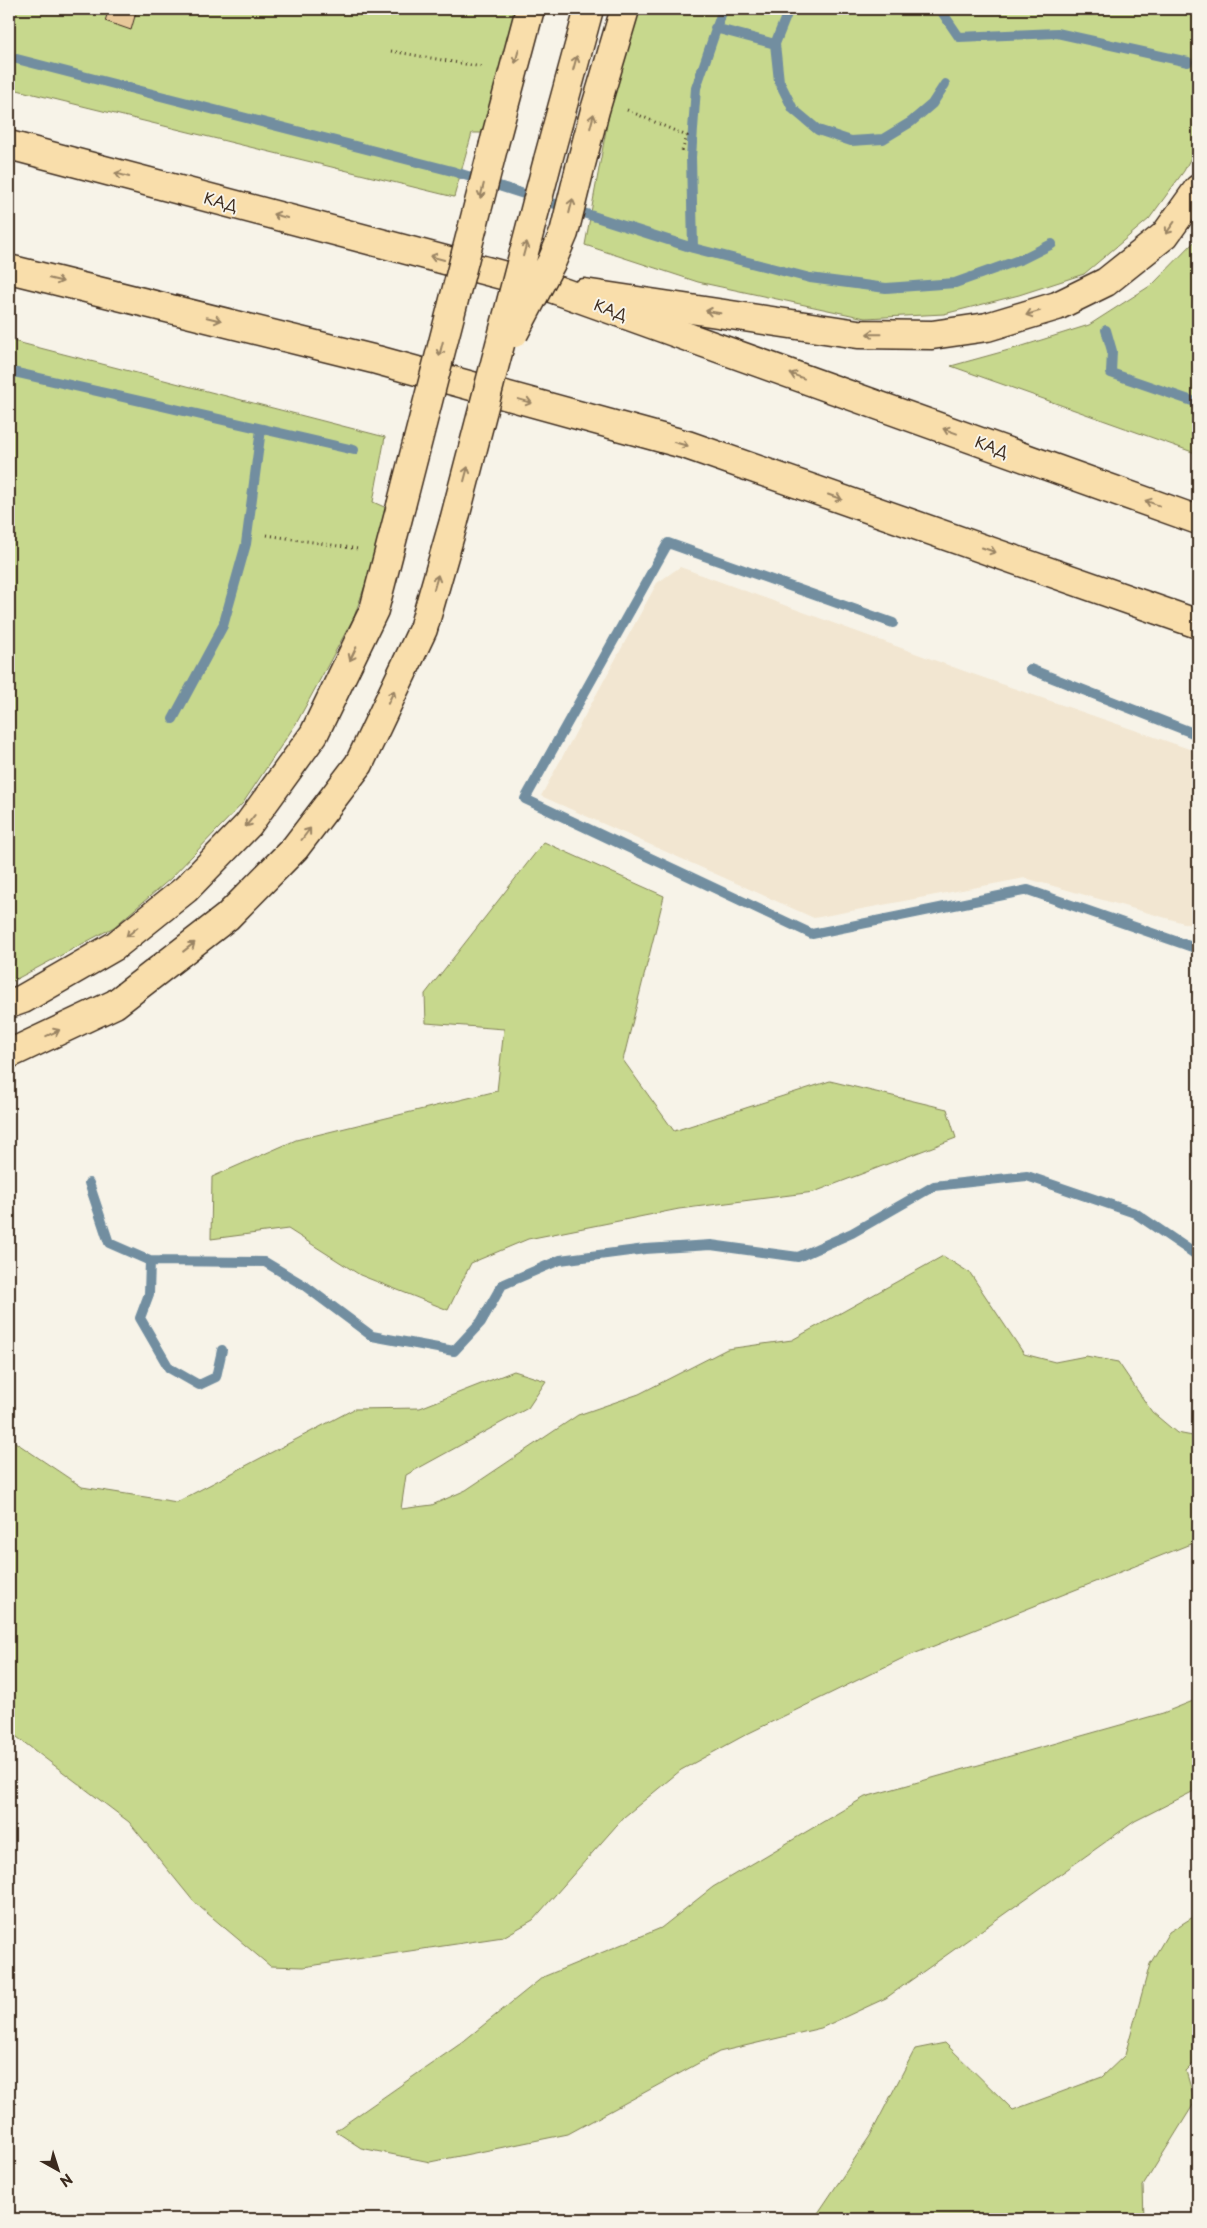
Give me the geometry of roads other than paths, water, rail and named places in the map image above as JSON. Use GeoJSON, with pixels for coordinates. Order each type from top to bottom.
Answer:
{"type":"FeatureCollection","features":[{"type":"Feature","properties":{"kind":"main road"},"geometry":{"type":"LineString","coordinates":[[9,1004],[23,999],[115,946],[186,889],[248,825],[314,734],[374,610],[530,9]]}},
{"type":"Feature","properties":{"kind":"main road"},"geometry":{"type":"LineString","coordinates":[[9,1054],[115,1004],[227,917],[295,848],[360,764],[423,629],[454,521],[589,9]]}},
{"type":"Feature","properties":{"kind":"main road"},"geometry":{"type":"LineString","coordinates":[[491,376],[552,261],[564,233],[595,110],[625,9]]}},
{"type":"Feature","properties":{"kind":"main road","name":"КАД"},"geometry":{"type":"LineString","coordinates":[[9,145],[552,288],[1198,520]]}},
{"type":"Feature","properties":{"kind":"main road"},"geometry":{"type":"LineString","coordinates":[[552,288],[858,334],[932,336],[987,327],[1057,306],[1106,282],[1165,235],[1198,189]]}},
{"type":"Feature","properties":{"kind":"main road"},"geometry":{"type":"LineString","coordinates":[[9,269],[376,360],[687,445],[1198,624]]}},
{"type":"Feature","properties":{"kind":"waterway"},"geometry":{"type":"LineString","coordinates":[[693,248],[691,157],[696,88],[723,9]]}},
{"type":"Feature","properties":{"kind":"waterway"},"geometry":{"type":"LineString","coordinates":[[775,44],[789,9]]}},
{"type":"Feature","properties":{"kind":"waterway"},"geometry":{"type":"LineString","coordinates":[[940,9],[959,37],[1057,33],[1188,62]]}},
{"type":"Feature","properties":{"kind":"waterway"},"geometry":{"type":"LineString","coordinates":[[715,28],[775,44],[779,81],[793,109],[818,130],[851,141],[883,139],[911,122],[932,104],[945,84]]}},
{"type":"Feature","properties":{"kind":"waterway"},"geometry":{"type":"LineString","coordinates":[[9,57],[452,171],[693,248],[810,278],[886,288],[955,283],[1022,259],[1052,244]]}},
{"type":"Feature","properties":{"kind":"waterway"},"geometry":{"type":"LineString","coordinates":[[1106,330],[1112,351],[1111,373],[1198,403]]}},
{"type":"Feature","properties":{"kind":"waterway"},"geometry":{"type":"LineString","coordinates":[[9,371],[354,450]]}},
{"type":"Feature","properties":{"kind":"waterway"},"geometry":{"type":"LineString","coordinates":[[173,719],[223,626],[246,544],[261,429]]}},
{"type":"Feature","properties":{"kind":"waterway"},"geometry":{"type":"LineString","coordinates":[[893,623],[668,543],[525,799],[812,934],[1028,890],[1198,949]]}},
{"type":"Feature","properties":{"kind":"waterway"},"geometry":{"type":"LineString","coordinates":[[1030,669],[1198,735]]}},
{"type":"Feature","properties":{"kind":"waterway"},"geometry":{"type":"LineString","coordinates":[[89,1183],[109,1243],[150,1261],[265,1262],[305,1286],[372,1336],[454,1351],[481,1322],[502,1285],[560,1260],[645,1249],[711,1245],[798,1257],[852,1233],[934,1186],[1027,1176],[1135,1213],[1198,1256]]}},
{"type":"Feature","properties":{"kind":"waterway"},"geometry":{"type":"LineString","coordinates":[[150,1261],[149,1294],[140,1318],[169,1368],[199,1385],[216,1377],[222,1350]]}}]}
